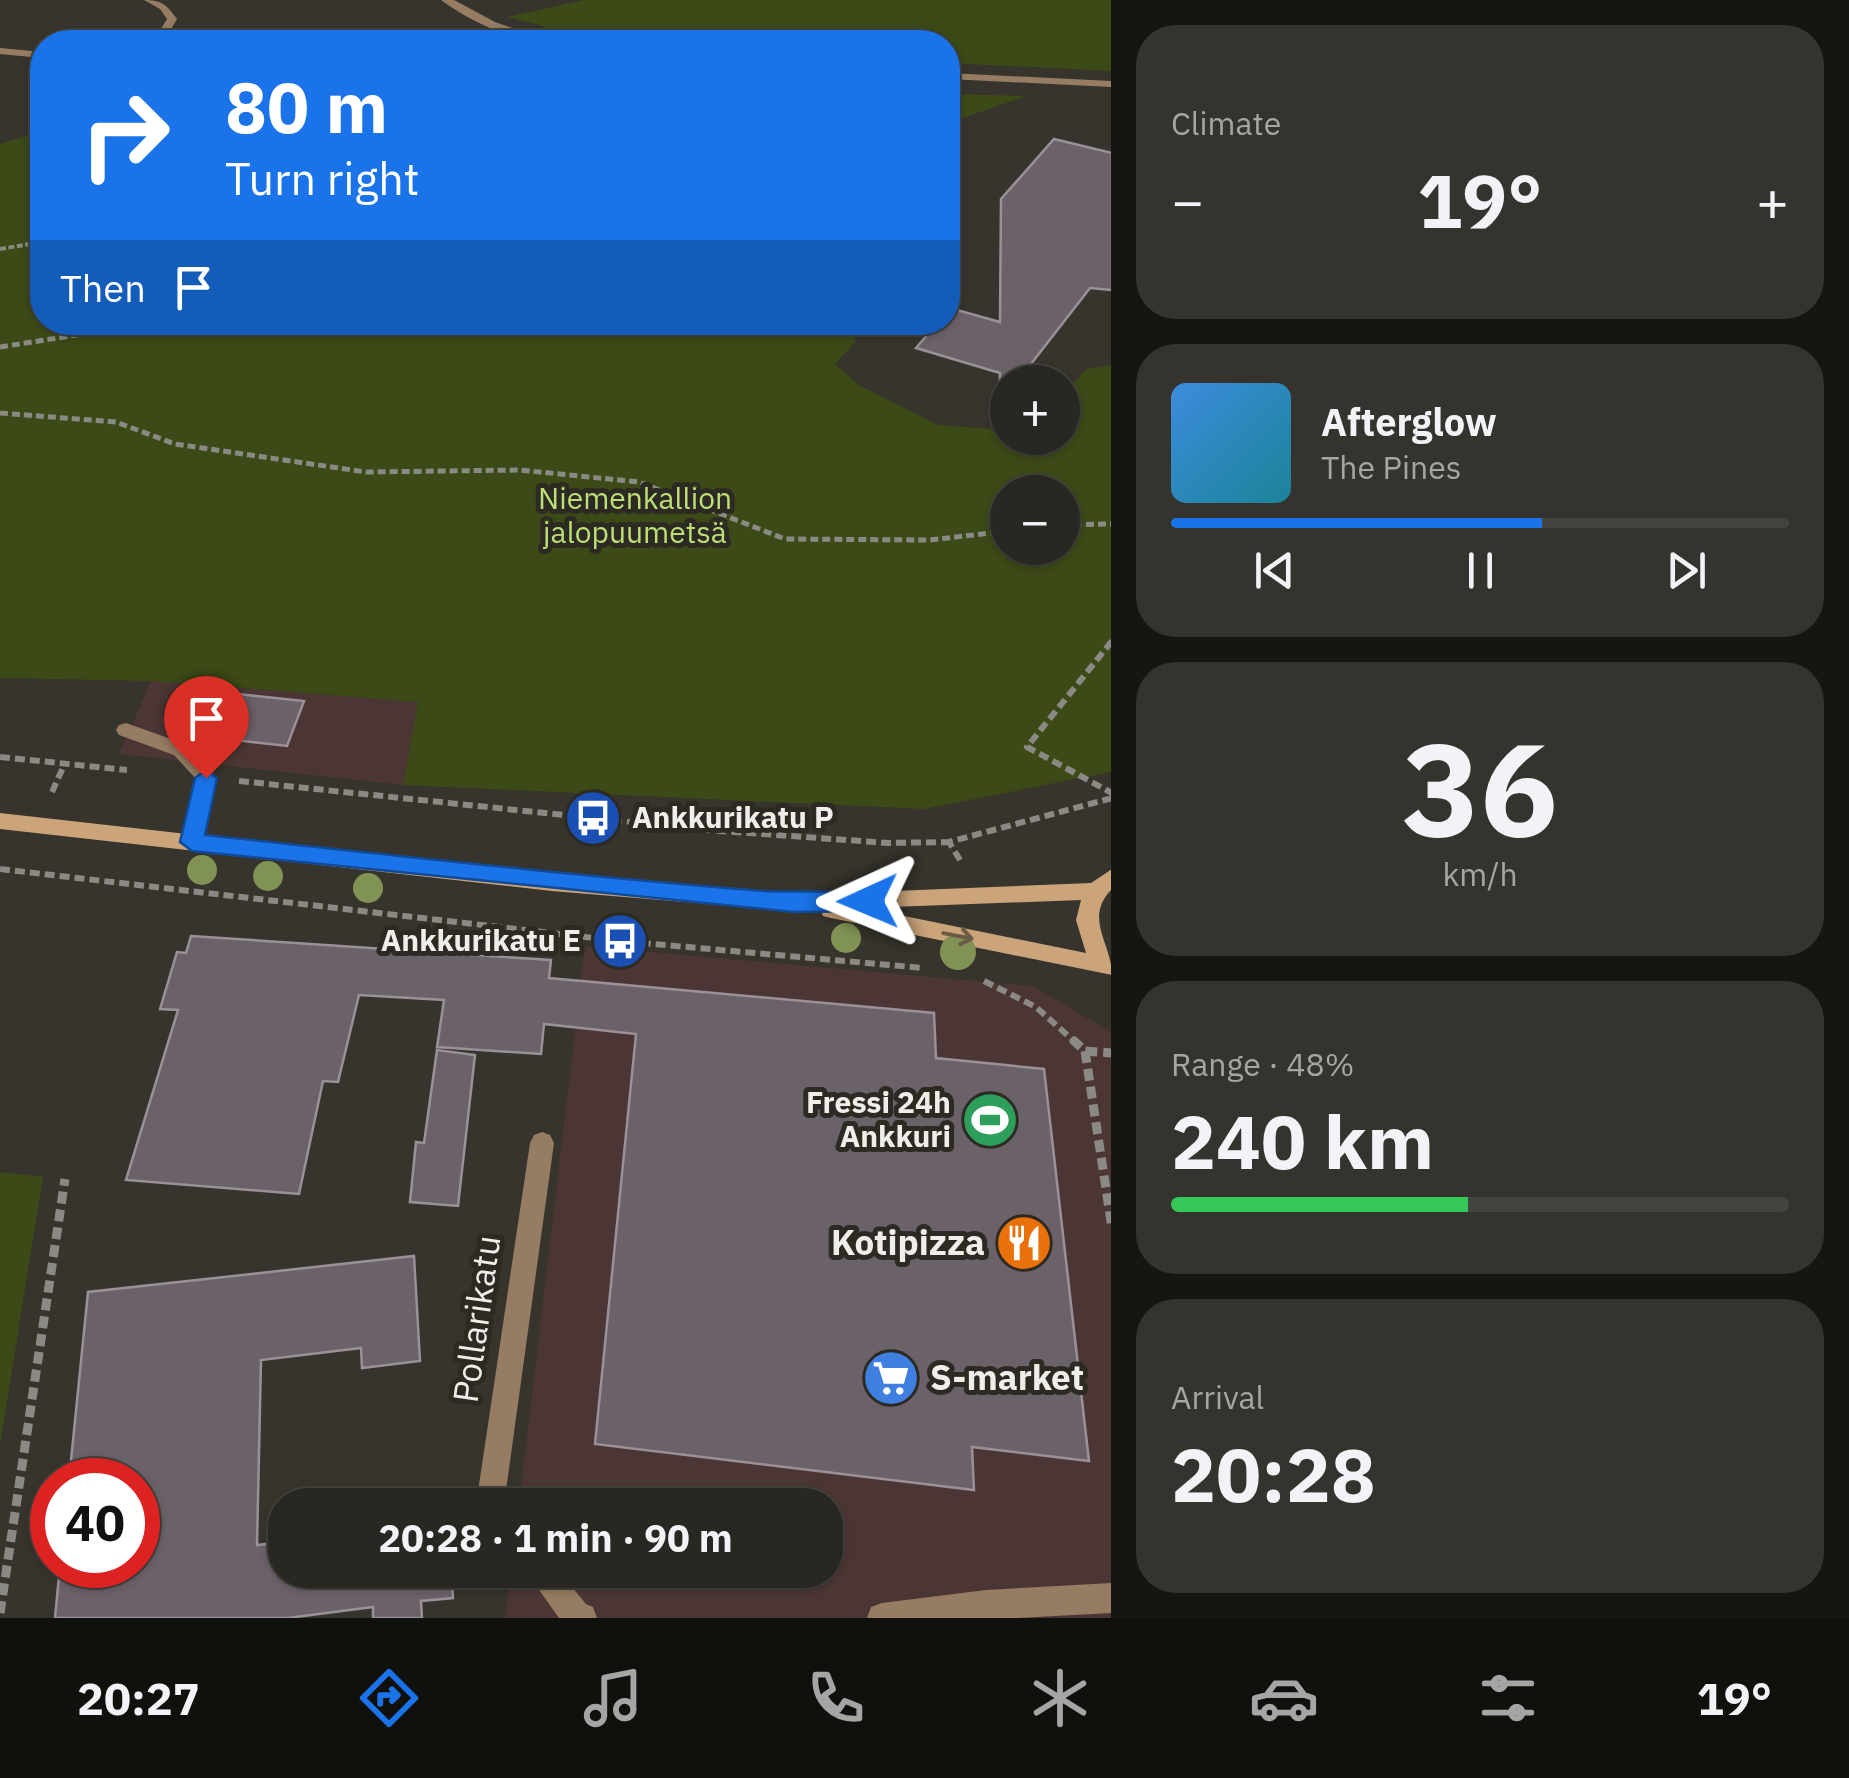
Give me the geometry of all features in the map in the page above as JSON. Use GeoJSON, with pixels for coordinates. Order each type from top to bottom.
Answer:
{"type":"FeatureCollection","features":[{"type":"Feature","properties":{"kind":"street"},"geometry":{"type":"LineString","coordinates":[[149,0],[164,7],[172,20],[166,30]]}},
{"type":"Feature","properties":{"kind":"street"},"geometry":{"type":"LineString","coordinates":[[446,0],[510,30]]}},
{"type":"Feature","properties":{"kind":"street"},"geometry":{"type":"LineString","coordinates":[[0,51],[30,54]]}},
{"type":"Feature","properties":{"kind":"street"},"geometry":{"type":"LineString","coordinates":[[960,77],[1111,84]]}},
{"type":"Feature","properties":{"kind":"street"},"geometry":{"type":"LineString","coordinates":[[126,730],[180,750],[206,778],[192,842]]}},
{"type":"Feature","properties":{"kind":"street"},"geometry":{"type":"LineString","coordinates":[[0,821],[552,882],[794,903],[1107,969]]}},
{"type":"Feature","properties":{"kind":"street"},"geometry":{"type":"LineString","coordinates":[[794,903],[1103,884],[1085,926],[1107,969]]}},
{"type":"Feature","properties":{"kind":"street","name":"Pollarikatu"},"geometry":{"type":"LineString","coordinates":[[492,1488],[542,1143]]}},
{"type":"Feature","properties":{"kind":"street"},"geometry":{"type":"LineString","coordinates":[[554,1588],[575,1616],[582,1618]]}},
{"type":"Feature","properties":{"kind":"street"},"geometry":{"type":"LineString","coordinates":[[882,1618],[1111,1598]]}},
{"type":"Feature","properties":{"kind":"path"},"geometry":{"type":"LineString","coordinates":[[0,249],[30,244]]}},
{"type":"Feature","properties":{"kind":"path"},"geometry":{"type":"LineString","coordinates":[[0,346],[73,335]]}},
{"type":"Feature","properties":{"kind":"path"},"geometry":{"type":"LineString","coordinates":[[0,413],[116,422],[175,444],[366,472],[520,470],[639,482],[785,539],[930,540],[990,533]]}},
{"type":"Feature","properties":{"kind":"path"},"geometry":{"type":"LineString","coordinates":[[1080,525],[1111,524]]}},
{"type":"Feature","properties":{"kind":"path"},"geometry":{"type":"LineString","coordinates":[[1111,642],[1027,747],[1111,791]]}},
{"type":"Feature","properties":{"kind":"path"},"geometry":{"type":"LineString","coordinates":[[0,757],[135,771]]}},
{"type":"Feature","properties":{"kind":"path"},"geometry":{"type":"LineString","coordinates":[[206,778],[707,830],[888,843],[950,842]]}},
{"type":"Feature","properties":{"kind":"path"},"geometry":{"type":"LineString","coordinates":[[0,869],[620,941],[926,969]]}},
{"type":"Feature","properties":{"kind":"path"},"geometry":{"type":"LineString","coordinates":[[972,978],[1036,1007],[1085,1051],[1111,1053]]}},
{"type":"Feature","properties":{"kind":"path"},"geometry":{"type":"LineString","coordinates":[[1085,1051],[1111,1221]]}},
{"type":"Feature","properties":{"kind":"path"},"geometry":{"type":"LineString","coordinates":[[0,1612],[65,1179]]}},
{"type":"Feature","properties":{"kind":"shaded area"},"geometry":{"type":"Polygon","coordinates":[[[151,681],[419,702],[403,785],[119,754],[151,681]]]}},
{"type":"Feature","properties":{"kind":"shaded area"},"geometry":{"type":"Polygon","coordinates":[[[585,946],[1033,986],[1111,1032],[1111,1618],[505,1618],[509,1588],[843,1588],[843,1488],[521,1488],[585,946]]]}},
{"type":"Feature","properties":{"kind":"green space"},"geometry":{"type":"Polygon","coordinates":[[[583,0],[1111,0],[1111,71],[960,64],[960,30],[557,30],[507,17],[583,0]]]}},
{"type":"Feature","properties":{"kind":"green space"},"geometry":{"type":"Polygon","coordinates":[[[960,94],[1027,96],[960,119],[960,94]]]}},
{"type":"Feature","properties":{"kind":"green space","name":"Niemenkallion jalopuumetsä"},"geometry":{"type":"Polygon","coordinates":[[[30,135],[30,335],[850,335],[857,340],[835,364],[859,385],[938,425],[990,429],[990,455],[1080,455],[1080,376],[1087,369],[1111,365],[1111,772],[924,809],[403,785],[418,702],[151,681],[0,678],[0,144],[30,135]]]}},
{"type":"Feature","properties":{"kind":"green space"},"geometry":{"type":"Polygon","coordinates":[[[0,1172],[43,1177],[0,1445],[0,1172]]]}},
{"type":"Feature","properties":{"kind":"building"},"geometry":{"type":"Polygon","coordinates":[[[1054,139],[1111,153],[1111,290],[1090,288],[1030,365],[990,365],[990,370],[916,348],[927,335],[960,335],[960,311],[1000,322],[1001,199],[1054,139]]]}},
{"type":"Feature","properties":{"kind":"building"},"geometry":{"type":"Polygon","coordinates":[[[238,694],[304,701],[287,746],[218,738],[238,694]]]}},
{"type":"Feature","properties":{"kind":"building"},"geometry":{"type":"Polygon","coordinates":[[[191,936],[551,960],[549,978],[934,1013],[936,1058],[1044,1069],[1089,1461],[972,1447],[974,1490],[595,1444],[636,1034],[544,1024],[541,1054],[437,1047],[444,1000],[359,995],[338,1082],[323,1081],[299,1194],[126,1180],[178,1010],[160,1009],[177,952],[186,953],[191,936]]]}},
{"type":"Feature","properties":{"kind":"building"},"geometry":{"type":"Polygon","coordinates":[[[437,1050],[475,1055],[458,1206],[410,1202],[416,1142],[424,1143],[437,1050]]]}},
{"type":"Feature","properties":{"kind":"building"},"geometry":{"type":"Polygon","coordinates":[[[414,1256],[420,1361],[362,1368],[361,1348],[261,1360],[257,1545],[268,1544],[268,1588],[452,1588],[453,1598],[421,1601],[422,1618],[373,1618],[373,1607],[288,1618],[55,1618],[58,1588],[160,1588],[160,1458],[71,1458],[88,1292],[414,1256]]]}},
{"type":"Feature","properties":{"kind":"place","name":"Ankkurikatu P"},"geometry":{"type":"Point","coordinates":[593,818]}},
{"type":"Feature","properties":{"kind":"place","name":"Ankkurikatu E"},"geometry":{"type":"Point","coordinates":[620,941]}},
{"type":"Feature","properties":{"kind":"place","name":"Fressi 24h Ankkuri"},"geometry":{"type":"Point","coordinates":[990,1120]}},
{"type":"Feature","properties":{"kind":"place","name":"Kotipizza"},"geometry":{"type":"Point","coordinates":[1024,1243]}},
{"type":"Feature","properties":{"kind":"place","name":"S-market"},"geometry":{"type":"Point","coordinates":[891,1378]}},
{"type":"Feature","properties":{"kind":"route"},"geometry":{"type":"LineString","coordinates":[[206,778],[192,842],[552,882],[794,903],[868,901]]}}]}
